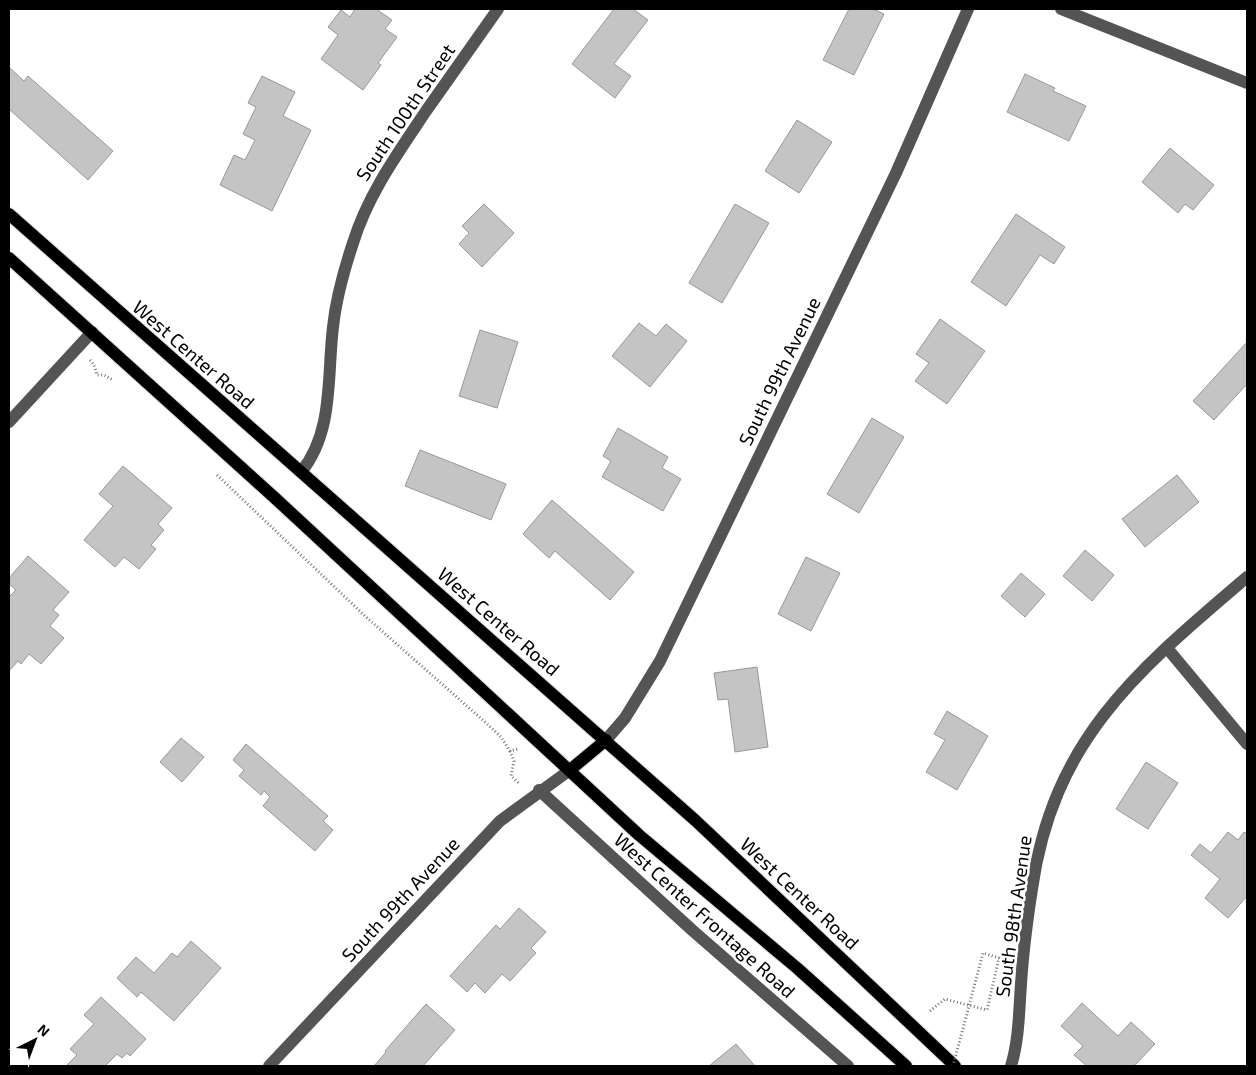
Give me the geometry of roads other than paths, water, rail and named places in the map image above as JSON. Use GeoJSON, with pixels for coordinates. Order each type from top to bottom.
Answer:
{"type":"FeatureCollection","features":[{"type":"Feature","properties":{"kind":"main road","name":"West Center Road"},"geometry":{"type":"LineString","coordinates":[[9,214],[606,740],[710,834],[954,1066]]}},
{"type":"Feature","properties":{"kind":"main road"},"geometry":{"type":"LineString","coordinates":[[9,258],[639,835],[797,968],[906,1066]]}},
{"type":"Feature","properties":{"kind":"main road"},"geometry":{"type":"LineString","coordinates":[[570,770],[606,740]]}},
{"type":"Feature","properties":{"kind":"street","name":"South 100th Street"},"geometry":{"type":"LineString","coordinates":[[301,472],[317,448],[325,422],[337,299],[353,242],[369,202],[400,149],[498,9]]}},
{"type":"Feature","properties":{"kind":"street","name":"South 99th Avenue"},"geometry":{"type":"LineString","coordinates":[[606,740],[621,724],[660,661],[896,173],[968,9]]}},
{"type":"Feature","properties":{"kind":"street"},"geometry":{"type":"LineString","coordinates":[[1061,9],[1247,83]]}},
{"type":"Feature","properties":{"kind":"street"},"geometry":{"type":"LineString","coordinates":[[9,422],[92,332]]}},
{"type":"Feature","properties":{"kind":"street","name":"South 98th Avenue"},"geometry":{"type":"LineString","coordinates":[[1010,1066],[1017,1030],[1032,887],[1042,836],[1053,800],[1072,761],[1098,719],[1122,691],[1247,577]]}},
{"type":"Feature","properties":{"kind":"street"},"geometry":{"type":"LineString","coordinates":[[1167,648],[1247,744]]}},
{"type":"Feature","properties":{"kind":"street","name":"South 99th Avenue"},"geometry":{"type":"LineString","coordinates":[[269,1066],[418,905],[500,821],[539,790],[570,770]]}},
{"type":"Feature","properties":{"kind":"street","name":"West Center Frontage Road"},"geometry":{"type":"LineString","coordinates":[[539,790],[692,930],[848,1066]]}}]}
